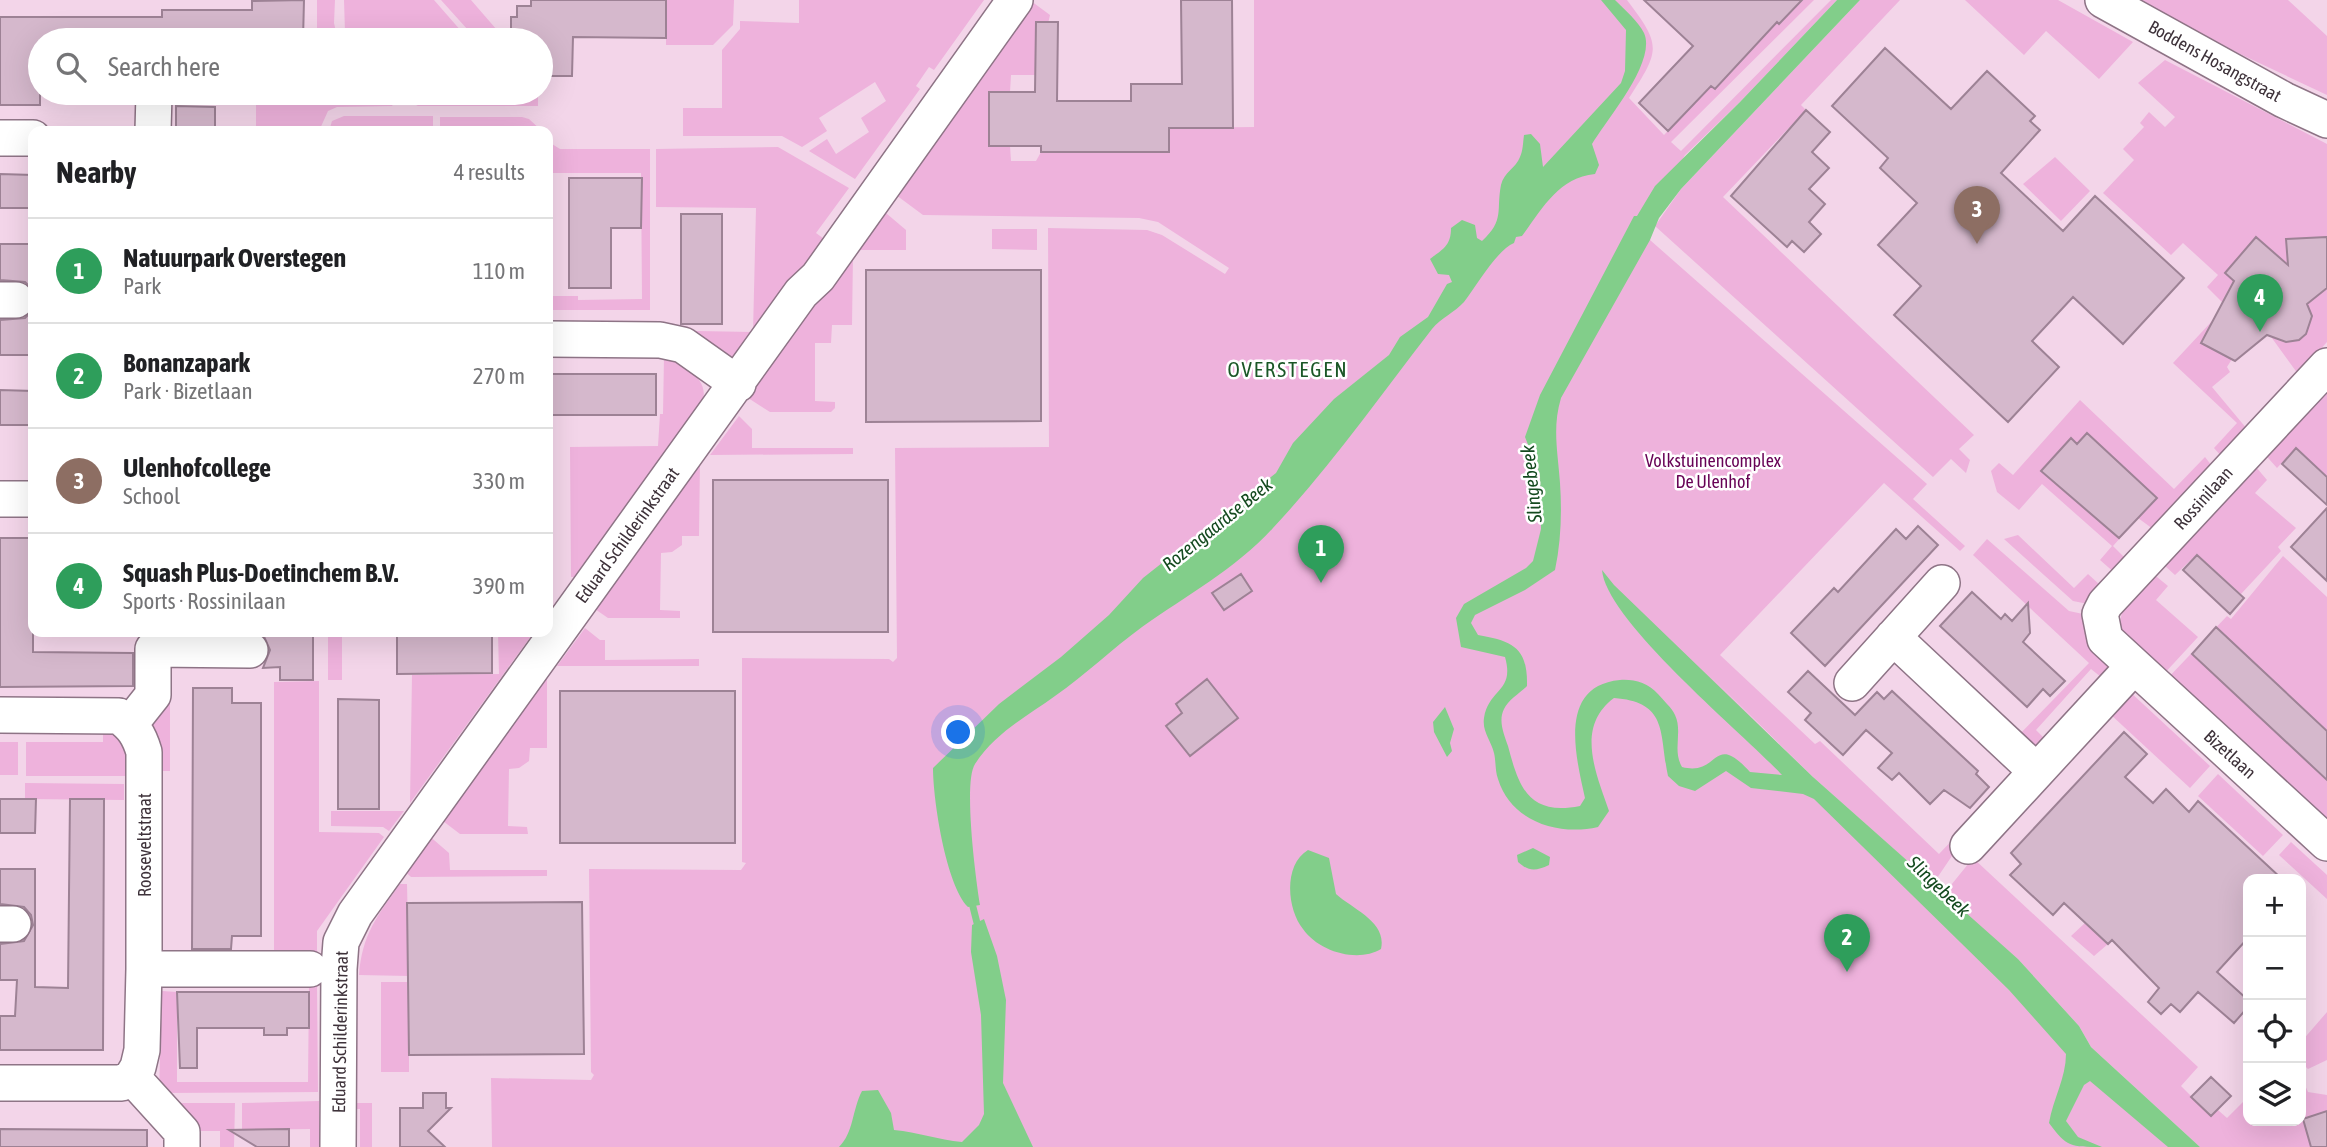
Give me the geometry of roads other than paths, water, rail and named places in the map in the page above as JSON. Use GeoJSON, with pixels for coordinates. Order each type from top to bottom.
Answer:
{"type":"FeatureCollection","features":[{"type":"Feature","properties":{"kind":"street","name":"Eduard Schilderinkstraat"},"geometry":{"type":"LineString","coordinates":[[553,636],[1015,0]]}},
{"type":"Feature","properties":{"kind":"street","name":"Boddens Hosangstraat"},"geometry":{"type":"LineString","coordinates":[[2103,0],[2274,94],[2327,120]]}},
{"type":"Feature","properties":{"kind":"street"},"geometry":{"type":"LineString","coordinates":[[153,126],[154,105]]}},
{"type":"Feature","properties":{"kind":"street"},"geometry":{"type":"LineString","coordinates":[[0,138],[28,138]]}},
{"type":"Feature","properties":{"kind":"street"},"geometry":{"type":"LineString","coordinates":[[553,339],[660,340],[683,345],[738,384]]}},
{"type":"Feature","properties":{"kind":"street","name":"Rossinilaan"},"geometry":{"type":"LineString","coordinates":[[2105,639],[2100,614],[2105,604],[2327,366]]}},
{"type":"Feature","properties":{"kind":"street"},"geometry":{"type":"LineString","coordinates":[[0,499],[28,499]]}},
{"type":"Feature","properties":{"kind":"street"},"geometry":{"type":"LineString","coordinates":[[1852,683],[1942,583]]}},
{"type":"Feature","properties":{"kind":"street","name":"Eduard Schilderinkstraat"},"geometry":{"type":"LineString","coordinates":[[338,1147],[341,942],[355,914],[552,637]]}},
{"type":"Feature","properties":{"kind":"street"},"geometry":{"type":"LineString","coordinates":[[1893,637],[2036,771]]}},
{"type":"Feature","properties":{"kind":"street","name":"Bizetlaan"},"geometry":{"type":"LineString","coordinates":[[2105,639],[2327,843]]}},
{"type":"Feature","properties":{"kind":"street"},"geometry":{"type":"LineString","coordinates":[[0,715],[103,714],[119,716],[130,724],[153,695],[153,649],[250,650]]}},
{"type":"Feature","properties":{"kind":"street"},"geometry":{"type":"LineString","coordinates":[[1968,846],[2134,666]]}},
{"type":"Feature","properties":{"kind":"street","name":"Rooseveltstraat"},"geometry":{"type":"LineString","coordinates":[[130,724],[139,737],[144,752],[142,1051],[132,1077]]}},
{"type":"Feature","properties":{"kind":"street"},"geometry":{"type":"LineString","coordinates":[[144,970],[310,969]]}},
{"type":"Feature","properties":{"kind":"street"},"geometry":{"type":"LineString","coordinates":[[0,1083],[101,1084],[122,1083],[132,1077],[182,1132],[182,1147]]}},
{"type":"Feature","properties":{"kind":"water"},"geometry":{"type":"Polygon","coordinates":[[[1601,0],[1615,0],[1627,12],[1644,33],[1646,45],[1637,75],[1592,144],[1599,165],[1595,174],[1571,181],[1552,196],[1522,236],[1516,237],[1514,243],[1494,260],[1464,302],[1432,329],[1335,455],[1259,542],[1227,569],[1142,627],[1066,688],[1012,726],[983,753],[975,764],[970,790],[980,905],[968,907],[960,896],[947,862],[935,800],[933,768],[999,704],[1061,657],[1109,615],[1143,578],[1276,473],[1293,443],[1334,399],[1389,355],[1400,337],[1428,317],[1447,284],[1452,282],[1449,275],[1438,274],[1430,259],[1450,239],[1451,228],[1462,220],[1475,225],[1477,238],[1482,241],[1489,234],[1497,221],[1501,185],[1520,157],[1524,135],[1531,134],[1540,144],[1543,167],[1621,83],[1625,71],[1626,30],[1601,0]]]}},
{"type":"Feature","properties":{"kind":"water"},"geometry":{"type":"Polygon","coordinates":[[[1837,0],[1860,0],[1681,189],[1659,218],[1650,240],[1561,398],[1556,430],[1561,494],[1559,549],[1555,570],[1525,590],[1475,615],[1471,623],[1478,635],[1501,640],[1516,648],[1525,663],[1527,686],[1508,703],[1502,718],[1503,732],[1512,761],[1522,786],[1529,796],[1538,802],[1549,807],[1580,806],[1585,798],[1576,744],[1579,709],[1587,695],[1600,685],[1625,680],[1640,682],[1650,687],[1674,712],[1678,728],[1679,761],[1682,767],[1703,766],[1722,755],[1729,755],[1750,772],[1782,775],[1679,676],[1626,618],[1609,592],[1602,570],[1614,585],[1813,777],[2018,959],[2079,1026],[2091,1047],[2200,1147],[2168,1147],[2090,1081],[2084,1085],[2066,1121],[2078,1137],[2102,1147],[2076,1146],[2065,1141],[2049,1123],[2064,1072],[2066,1054],[2009,990],[1814,799],[1803,794],[1751,788],[1726,771],[1695,791],[1679,786],[1668,776],[1658,723],[1653,713],[1644,706],[1614,698],[1602,710],[1595,723],[1592,751],[1609,811],[1598,827],[1568,829],[1538,823],[1514,806],[1504,794],[1496,773],[1494,753],[1485,732],[1484,718],[1487,708],[1507,677],[1505,657],[1461,647],[1456,618],[1464,604],[1526,568],[1533,561],[1541,529],[1540,475],[1525,437],[1540,395],[1634,216],[1637,216],[1655,186],[1837,0]]]}},
{"type":"Feature","properties":{"kind":"water"},"geometry":{"type":"Polygon","coordinates":[[[1445,707],[1454,729],[1450,743],[1452,751],[1447,757],[1434,732],[1433,722],[1445,707]]]}},
{"type":"Feature","properties":{"kind":"water"},"geometry":{"type":"Polygon","coordinates":[[[1533,848],[1550,857],[1549,865],[1533,870],[1518,862],[1517,855],[1533,848]]]}},
{"type":"Feature","properties":{"kind":"water"},"geometry":{"type":"Polygon","coordinates":[[[1308,850],[1329,858],[1336,894],[1374,924],[1382,940],[1381,949],[1361,955],[1339,953],[1319,944],[1303,929],[1294,910],[1290,888],[1294,866],[1308,850]]]}},
{"type":"Feature","properties":{"kind":"water"},"geometry":{"type":"Polygon","coordinates":[[[984,919],[997,956],[1006,1000],[1003,1083],[1033,1147],[839,1147],[848,1135],[862,1091],[878,1090],[891,1113],[894,1130],[962,1142],[979,1125],[984,1114],[981,1015],[971,952],[972,925],[984,919]]]}},
{"type":"Feature","properties":{"kind":"waterway","name":"Rozengaardse Beek"},"geometry":{"type":"LineString","coordinates":[[971,899],[979,931]]}},
{"type":"Feature","properties":{"kind":"place","name":"Ulenhofcollege"},"geometry":{"type":"Point","coordinates":[1977,244]}},
{"type":"Feature","properties":{"kind":"place","name":"Squash Plus-Doetinchem B.V."},"geometry":{"type":"Point","coordinates":[2260,332]}},
{"type":"Feature","properties":{"kind":"place","name":"Natuurpark Overstegen"},"geometry":{"type":"Point","coordinates":[1321,583]}},
{"type":"Feature","properties":{"kind":"place","name":"Bonanzapark"},"geometry":{"type":"Point","coordinates":[1847,972]}},
{"type":"Feature","properties":{"kind":"district","name":"OVERSTEGEN"},"geometry":{"type":"Point","coordinates":[1288,369]}},
{"type":"Feature","properties":{"kind":"park label","name":"Volkstuinencomplex De Ulenhof"},"geometry":{"type":"Point","coordinates":[1713,470]}},
{"type":"Feature","properties":{"kind":"water label","name":"Slingebeek"},"geometry":{"type":"Point","coordinates":[1531,484]}},
{"type":"Feature","properties":{"kind":"water label","name":"Slingebeek"},"geometry":{"type":"Point","coordinates":[1939,886]}}]}
